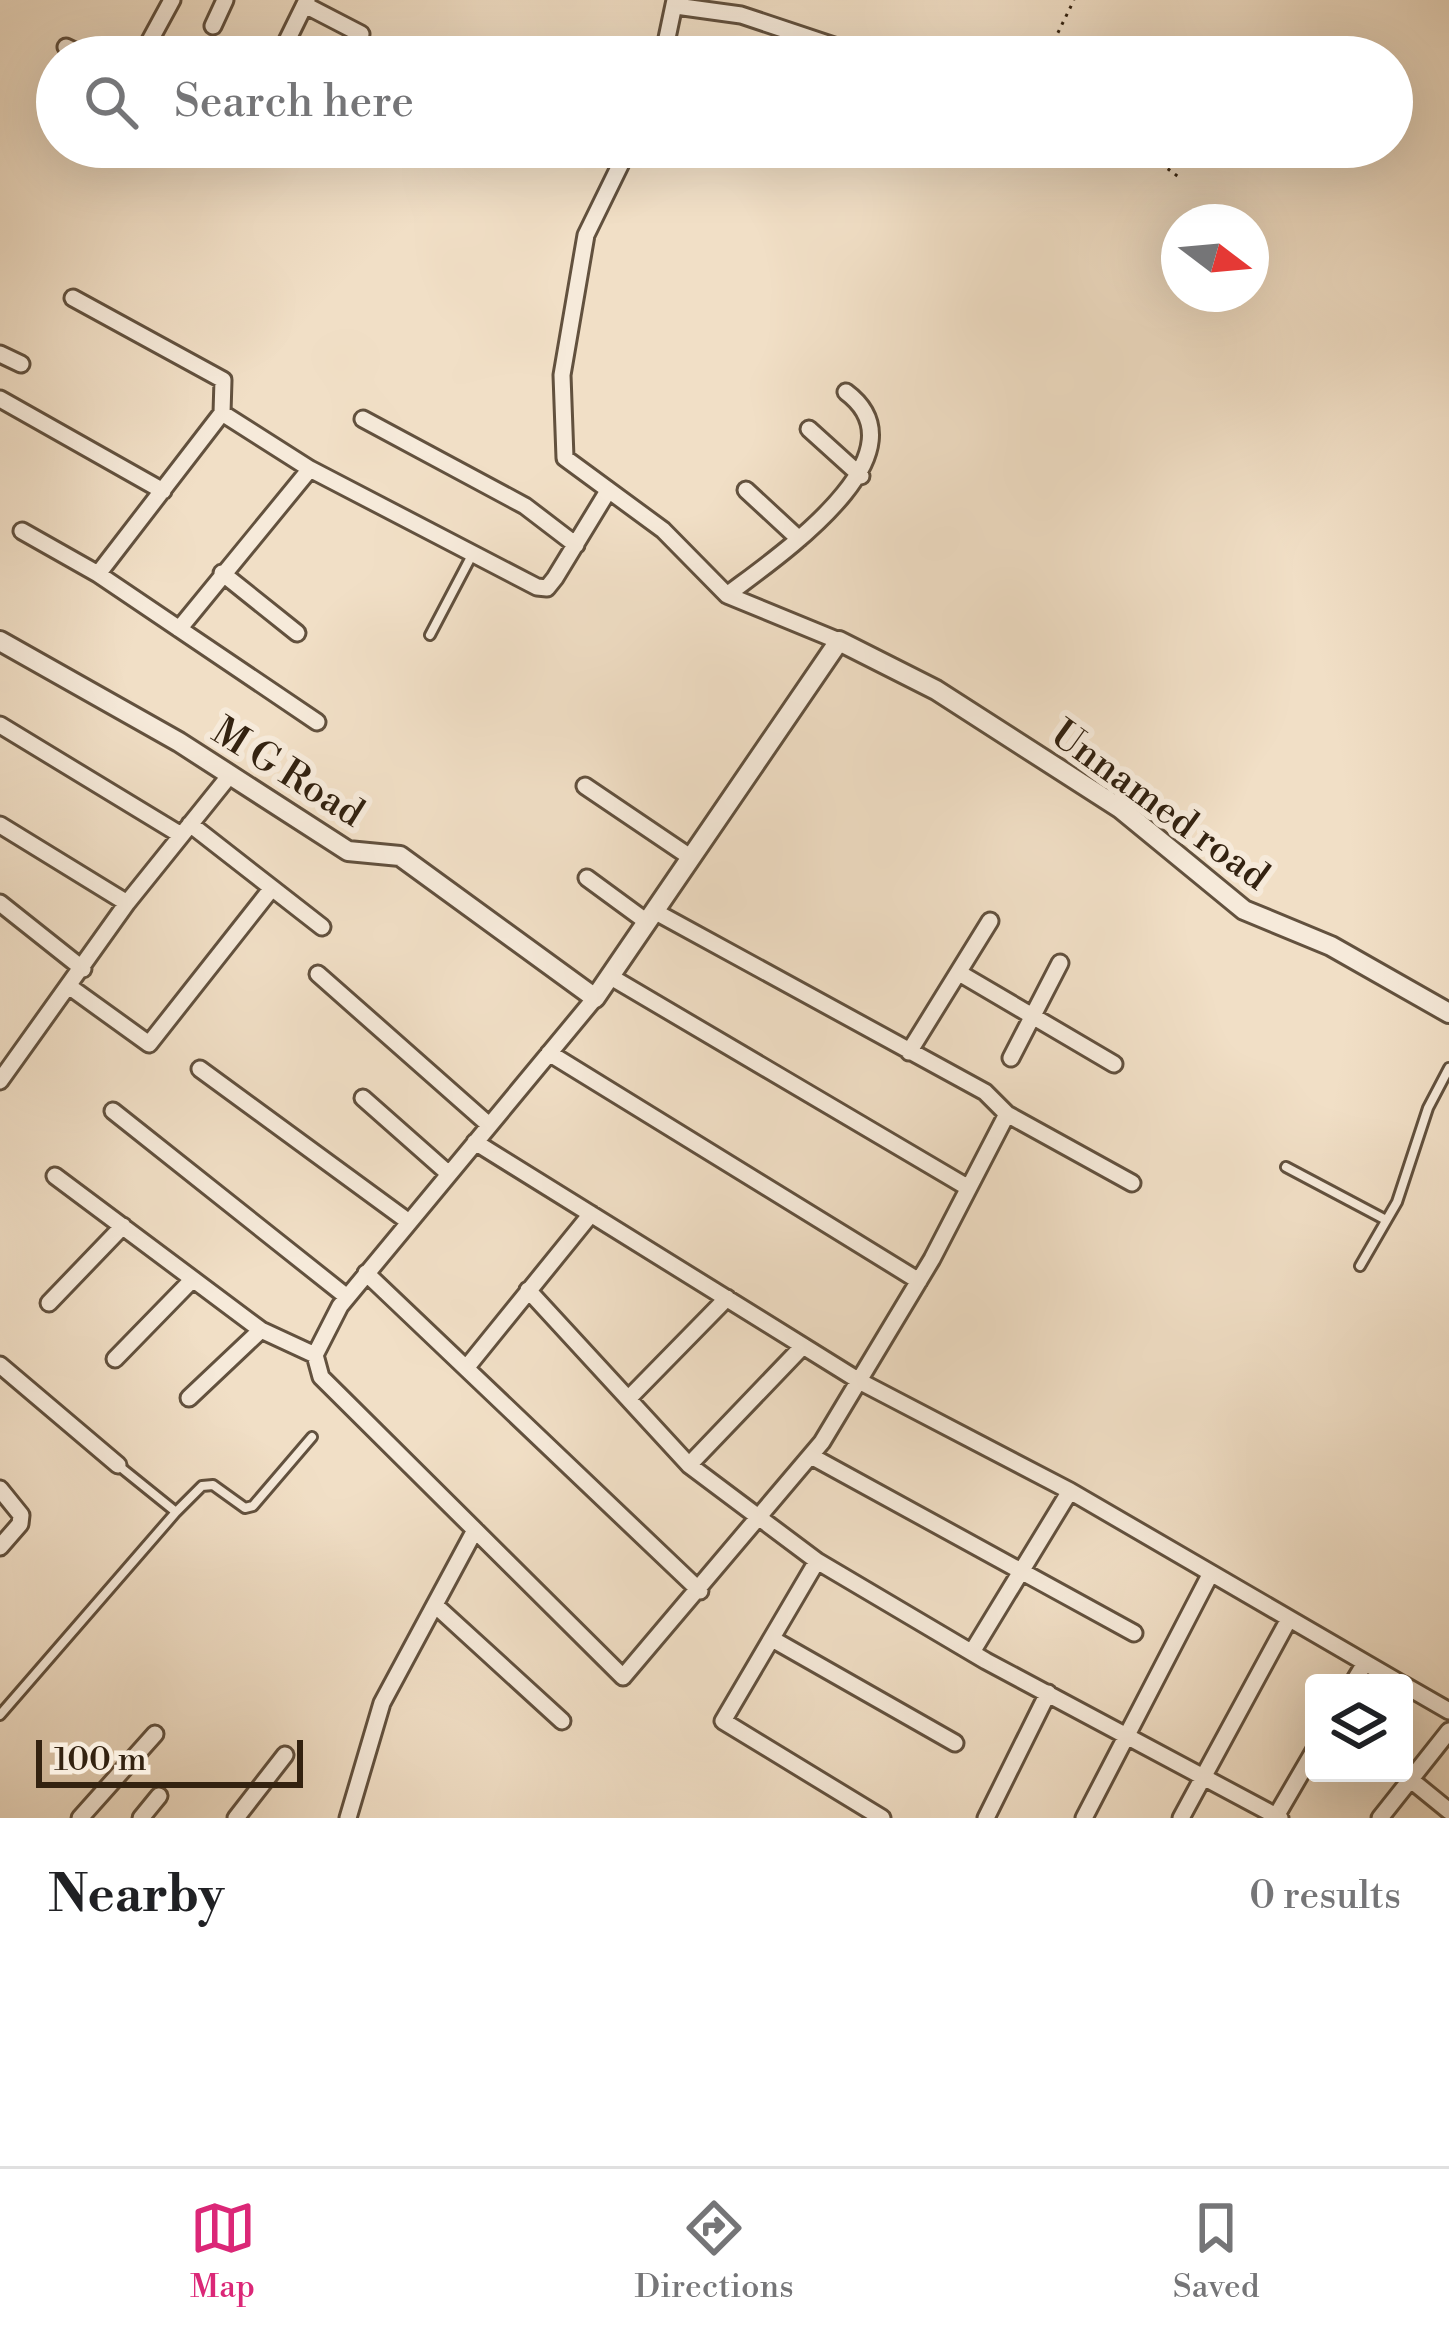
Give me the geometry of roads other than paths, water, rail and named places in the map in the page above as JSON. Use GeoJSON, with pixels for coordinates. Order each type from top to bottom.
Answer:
{"type":"FeatureCollection","features":[{"type":"Feature","properties":{"kind":"street"},"geometry":{"type":"LineString","coordinates":[[152,36],[172,0]]}},
{"type":"Feature","properties":{"kind":"street"},"geometry":{"type":"LineString","coordinates":[[213,26],[225,0]]}},
{"type":"Feature","properties":{"kind":"street"},"geometry":{"type":"LineString","coordinates":[[290,36],[306,3],[361,34]]}},
{"type":"Feature","properties":{"kind":"street"},"geometry":{"type":"LineString","coordinates":[[668,36],[675,3],[741,15],[804,36]]}},
{"type":"Feature","properties":{"kind":"street"},"geometry":{"type":"LineString","coordinates":[[619,168],[586,236],[562,375],[565,458],[663,530],[727,595],[839,641],[595,998],[347,1297],[315,1355],[322,1377],[623,1677],[760,1522],[811,1456],[920,1281],[1007,1114]]}},
{"type":"Feature","properties":{"kind":"street"},"geometry":{"type":"LineString","coordinates":[[73,298],[223,380],[227,393],[222,413],[98,574]]}},
{"type":"Feature","properties":{"kind":"street"},"geometry":{"type":"LineString","coordinates":[[0,354],[21,364]]}},
{"type":"Feature","properties":{"kind":"street"},"geometry":{"type":"LineString","coordinates":[[727,595],[800,539],[861,476],[868,433],[857,400],[846,392]]}},
{"type":"Feature","properties":{"kind":"street"},"geometry":{"type":"LineString","coordinates":[[0,399],[164,491]]}},
{"type":"Feature","properties":{"kind":"street"},"geometry":{"type":"LineString","coordinates":[[222,413],[310,469],[548,588],[608,490]]}},
{"type":"Feature","properties":{"kind":"street"},"geometry":{"type":"LineString","coordinates":[[363,419],[525,506],[576,545]]}},
{"type":"Feature","properties":{"kind":"street"},"geometry":{"type":"LineString","coordinates":[[809,429],[861,476]]}},
{"type":"Feature","properties":{"kind":"street"},"geometry":{"type":"LineString","coordinates":[[179,629],[310,469]]}},
{"type":"Feature","properties":{"kind":"street"},"geometry":{"type":"LineString","coordinates":[[746,490],[800,539]]}},
{"type":"Feature","properties":{"kind":"street"},"geometry":{"type":"LineString","coordinates":[[22,531],[98,574],[317,722]]}},
{"type":"Feature","properties":{"kind":"street"},"geometry":{"type":"LineString","coordinates":[[221,573],[298,633]]}},
{"type":"Feature","properties":{"kind":"street","name":"M G Road"},"geometry":{"type":"LineString","coordinates":[[0,641],[230,775],[349,851],[400,856],[595,998]]}},
{"type":"Feature","properties":{"kind":"street","name":"Unnamed road"},"geometry":{"type":"LineString","coordinates":[[839,641],[936,690],[1121,809],[1244,910],[1331,946],[1449,1012]]}},
{"type":"Feature","properties":{"kind":"street"},"geometry":{"type":"LineString","coordinates":[[0,725],[185,830],[322,927]]}},
{"type":"Feature","properties":{"kind":"street"},"geometry":{"type":"LineString","coordinates":[[0,1081],[127,903],[230,775]]}},
{"type":"Feature","properties":{"kind":"street"},"geometry":{"type":"LineString","coordinates":[[585,786],[690,857]]}},
{"type":"Feature","properties":{"kind":"street"},"geometry":{"type":"LineString","coordinates":[[0,824],[127,903]]}},
{"type":"Feature","properties":{"kind":"street"},"geometry":{"type":"LineString","coordinates":[[586,878],[651,917],[985,1092],[1007,1114],[1132,1183]]}},
{"type":"Feature","properties":{"kind":"street"},"geometry":{"type":"LineString","coordinates":[[70,987],[148,1044],[272,888]]}},
{"type":"Feature","properties":{"kind":"street"},"geometry":{"type":"LineString","coordinates":[[0,903],[83,969]]}},
{"type":"Feature","properties":{"kind":"street"},"geometry":{"type":"LineString","coordinates":[[909,1052],[990,921]]}},
{"type":"Feature","properties":{"kind":"street"},"geometry":{"type":"LineString","coordinates":[[1012,1058],[1060,963]]}},
{"type":"Feature","properties":{"kind":"street"},"geometry":{"type":"LineString","coordinates":[[318,974],[489,1125]]}},
{"type":"Feature","properties":{"kind":"street"},"geometry":{"type":"LineString","coordinates":[[961,974],[1114,1064]]}},
{"type":"Feature","properties":{"kind":"street"},"geometry":{"type":"LineString","coordinates":[[611,976],[968,1187]]}},
{"type":"Feature","properties":{"kind":"street"},"geometry":{"type":"LineString","coordinates":[[549,1053],[920,1281]]}},
{"type":"Feature","properties":{"kind":"street"},"geometry":{"type":"LineString","coordinates":[[200,1069],[409,1222]]}},
{"type":"Feature","properties":{"kind":"street"},"geometry":{"type":"LineString","coordinates":[[363,1098],[448,1174]]}},
{"type":"Feature","properties":{"kind":"street"},"geometry":{"type":"LineString","coordinates":[[113,1111],[347,1297]]}},
{"type":"Feature","properties":{"kind":"street"},"geometry":{"type":"LineString","coordinates":[[475,1142],[861,1382],[1070,1491],[1384,1674]]}},
{"type":"Feature","properties":{"kind":"street"},"geometry":{"type":"LineString","coordinates":[[55,1176],[261,1330],[315,1355]]}},
{"type":"Feature","properties":{"kind":"street"},"geometry":{"type":"LineString","coordinates":[[467,1366],[591,1214]]}},
{"type":"Feature","properties":{"kind":"street"},"geometry":{"type":"LineString","coordinates":[[49,1303],[123,1226]]}},
{"type":"Feature","properties":{"kind":"street"},"geometry":{"type":"LineString","coordinates":[[367,1274],[700,1591]]}},
{"type":"Feature","properties":{"kind":"street"},"geometry":{"type":"LineString","coordinates":[[115,1359],[193,1279]]}},
{"type":"Feature","properties":{"kind":"street"},"geometry":{"type":"LineString","coordinates":[[528,1290],[689,1465],[817,1561],[972,1652],[1277,1817],[1305,1767]]}},
{"type":"Feature","properties":{"kind":"street"},"geometry":{"type":"LineString","coordinates":[[630,1396],[727,1298]]}},
{"type":"Feature","properties":{"kind":"street"},"geometry":{"type":"LineString","coordinates":[[189,1398],[261,1330]]}},
{"type":"Feature","properties":{"kind":"street"},"geometry":{"type":"LineString","coordinates":[[689,1465],[803,1346]]}},
{"type":"Feature","properties":{"kind":"street"},"geometry":{"type":"LineString","coordinates":[[0,1365],[118,1465]]}},
{"type":"Feature","properties":{"kind":"street"},"geometry":{"type":"LineString","coordinates":[[811,1456],[1134,1634]]}},
{"type":"Feature","properties":{"kind":"street"},"geometry":{"type":"LineString","coordinates":[[0,1489],[21,1515],[20,1524],[0,1546]]}},
{"type":"Feature","properties":{"kind":"street"},"geometry":{"type":"LineString","coordinates":[[972,1652],[1070,1491]]}},
{"type":"Feature","properties":{"kind":"street"},"geometry":{"type":"LineString","coordinates":[[348,1818],[382,1703],[475,1530]]}},
{"type":"Feature","properties":{"kind":"street"},"geometry":{"type":"LineString","coordinates":[[817,1561],[723,1721],[882,1818]]}},
{"type":"Feature","properties":{"kind":"street"},"geometry":{"type":"LineString","coordinates":[[1084,1818],[1211,1573]]}},
{"type":"Feature","properties":{"kind":"street"},"geometry":{"type":"LineString","coordinates":[[435,1605],[562,1721]]}},
{"type":"Feature","properties":{"kind":"street"},"geometry":{"type":"LineString","coordinates":[[1181,1818],[1289,1619]]}},
{"type":"Feature","properties":{"kind":"street"},"geometry":{"type":"LineString","coordinates":[[774,1640],[955,1743]]}},
{"type":"Feature","properties":{"kind":"street"},"geometry":{"type":"LineString","coordinates":[[1359,1674],[1365,1663]]}},
{"type":"Feature","properties":{"kind":"street"},"geometry":{"type":"LineString","coordinates":[[1413,1690],[1449,1711]]}},
{"type":"Feature","properties":{"kind":"street"},"geometry":{"type":"LineString","coordinates":[[986,1818],[1048,1693]]}},
{"type":"Feature","properties":{"kind":"street"},"geometry":{"type":"LineString","coordinates":[[1413,1777],[1449,1731]]}},
{"type":"Feature","properties":{"kind":"street"},"geometry":{"type":"LineString","coordinates":[[80,1818],[155,1734]]}},
{"type":"Feature","properties":{"kind":"street"},"geometry":{"type":"LineString","coordinates":[[236,1818],[285,1755]]}},
{"type":"Feature","properties":{"kind":"street"},"geometry":{"type":"LineString","coordinates":[[1380,1818],[1409,1782]]}},
{"type":"Feature","properties":{"kind":"street"},"geometry":{"type":"LineString","coordinates":[[1413,1782],[1449,1810]]}},
{"type":"Feature","properties":{"kind":"street"},"geometry":{"type":"LineString","coordinates":[[141,1818],[159,1796]]}},
{"type":"Feature","properties":{"kind":"lane"},"geometry":{"type":"LineString","coordinates":[[430,635],[473,554]]}},
{"type":"Feature","properties":{"kind":"lane"},"geometry":{"type":"LineString","coordinates":[[1360,1266],[1386,1220],[1449,1068]]}},
{"type":"Feature","properties":{"kind":"lane"},"geometry":{"type":"LineString","coordinates":[[1286,1167],[1386,1220]]}},
{"type":"Feature","properties":{"kind":"lane"},"geometry":{"type":"LineString","coordinates":[[0,1715],[202,1486],[213,1485],[245,1508],[253,1506],[312,1437]]}},
{"type":"Feature","properties":{"kind":"lane"},"geometry":{"type":"LineString","coordinates":[[118,1465],[176,1512]]}}]}
